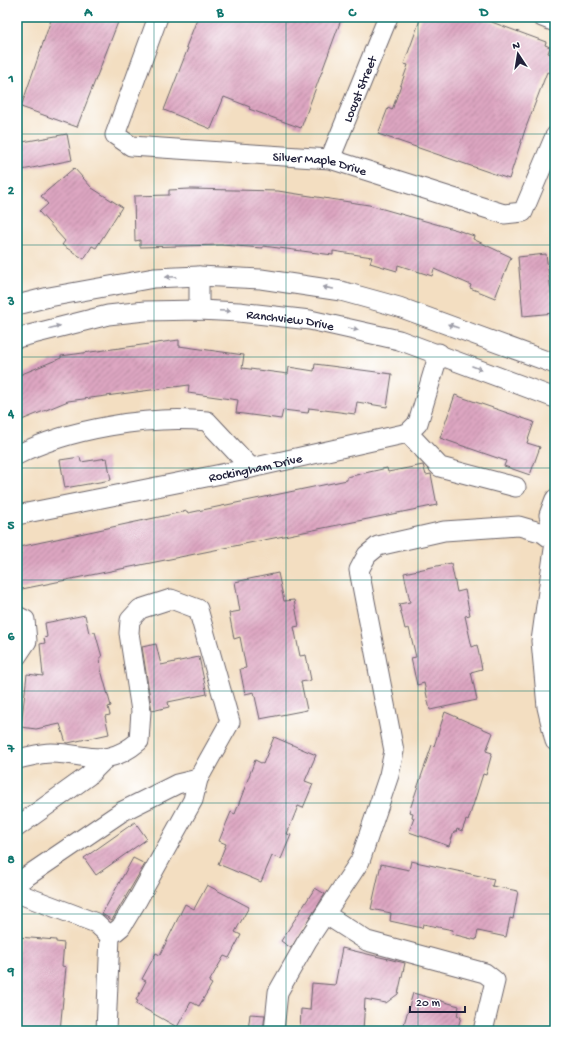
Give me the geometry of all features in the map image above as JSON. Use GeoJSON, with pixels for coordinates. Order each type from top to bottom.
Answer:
{"type":"FeatureCollection","features":[{"type":"Feature","properties":{"kind":"street","name":"Silver Maple Drive"},"geometry":{"type":"LineString","coordinates":[[158,17],[114,135],[131,146],[330,159],[504,214],[523,212],[555,136]]}},
{"type":"Feature","properties":{"kind":"street","name":"Locust Street"},"geometry":{"type":"LineString","coordinates":[[330,159],[388,17]]}},
{"type":"Feature","properties":{"kind":"street"},"geometry":{"type":"LineString","coordinates":[[542,17],[555,22]]}},
{"type":"Feature","properties":{"kind":"street"},"geometry":{"type":"LineString","coordinates":[[199,276],[199,310]]}},
{"type":"Feature","properties":{"kind":"street"},"geometry":{"type":"LineString","coordinates":[[17,305],[49,297],[154,278],[199,276],[261,279],[341,290],[399,307],[555,364]]}},
{"type":"Feature","properties":{"kind":"street","name":"Ranchview Drive"},"geometry":{"type":"LineString","coordinates":[[17,338],[108,315],[145,311],[199,310],[238,312],[310,320],[400,340],[440,353],[555,398]]}},
{"type":"Feature","properties":{"kind":"street"},"geometry":{"type":"LineString","coordinates":[[440,353],[418,423],[408,433],[440,467],[516,487]]}},
{"type":"Feature","properties":{"kind":"street"},"geometry":{"type":"LineString","coordinates":[[17,455],[37,445],[109,426],[185,419],[207,422],[251,468]]}},
{"type":"Feature","properties":{"kind":"street","name":"Rockingham Drive"},"geometry":{"type":"LineString","coordinates":[[17,515],[251,468],[408,433]]}},
{"type":"Feature","properties":{"kind":"street"},"geometry":{"type":"LineString","coordinates":[[555,499],[549,515],[555,542],[541,641],[547,707],[555,741]]}},
{"type":"Feature","properties":{"kind":"street"},"geometry":{"type":"LineString","coordinates":[[274,1031],[278,992],[307,941],[360,861],[390,775],[394,750],[359,570],[367,555],[378,546],[444,531],[520,526],[543,533],[555,542]]}},
{"type":"Feature","properties":{"kind":"street"},"geometry":{"type":"LineString","coordinates":[[17,827],[88,776],[105,760],[127,751],[138,741],[141,711],[129,633],[130,620],[140,609],[171,599],[198,609],[230,722],[198,779],[192,800],[138,899],[121,927],[110,936],[106,1031]]}},
{"type":"Feature","properties":{"kind":"street"},"geometry":{"type":"LineString","coordinates":[[17,616],[25,620],[28,641],[17,656]]}},
{"type":"Feature","properties":{"kind":"street"},"geometry":{"type":"LineString","coordinates":[[17,759],[50,753],[105,760]]}},
{"type":"Feature","properties":{"kind":"street"},"geometry":{"type":"LineString","coordinates":[[17,883],[123,811],[177,784],[198,779]]}},
{"type":"Feature","properties":{"kind":"street"},"geometry":{"type":"LineString","coordinates":[[17,893],[96,923],[110,936]]}},
{"type":"Feature","properties":{"kind":"street"},"geometry":{"type":"LineString","coordinates":[[325,914],[367,940],[485,973],[495,981],[483,1031]]}},
{"type":"Feature","properties":{"kind":"building"},"geometry":{"type":"Polygon","coordinates":[[[52,17],[120,17],[77,127],[21,107],[52,17]]]}},
{"type":"Feature","properties":{"kind":"building"},"geometry":{"type":"Polygon","coordinates":[[[198,17],[342,17],[301,128],[249,109],[250,107],[224,97],[211,129],[164,110],[188,48],[186,47],[198,17]]]}},
{"type":"Feature","properties":{"kind":"building"},"geometry":{"type":"Polygon","coordinates":[[[421,17],[478,17],[546,42],[545,45],[550,47],[548,53],[555,56],[550,73],[547,72],[525,130],[509,179],[378,134],[388,108],[392,110],[408,65],[404,64],[421,17]]]}},
{"type":"Feature","properties":{"kind":"building"},"geometry":{"type":"Polygon","coordinates":[[[67,134],[72,160],[17,171],[17,143],[67,134]]]}},
{"type":"Feature","properties":{"kind":"building"},"geometry":{"type":"Polygon","coordinates":[[[74,168],[92,188],[122,207],[96,248],[92,246],[84,259],[62,245],[65,241],[39,212],[48,204],[41,196],[74,168]]]}},
{"type":"Feature","properties":{"kind":"building"},"geometry":{"type":"Polygon","coordinates":[[[169,190],[278,191],[369,205],[474,236],[473,239],[511,257],[495,298],[470,288],[471,285],[434,269],[432,276],[398,265],[397,271],[370,263],[372,257],[333,251],[333,255],[263,246],[263,248],[221,245],[140,247],[140,240],[135,241],[134,196],[169,195],[169,190]]]}},
{"type":"Feature","properties":{"kind":"building"},"geometry":{"type":"Polygon","coordinates":[[[546,254],[554,313],[523,316],[518,257],[546,254]]]}},
{"type":"Feature","properties":{"kind":"building"},"geometry":{"type":"Polygon","coordinates":[[[179,340],[179,346],[244,355],[242,368],[288,374],[289,367],[314,371],[315,364],[392,374],[387,407],[357,402],[355,414],[309,408],[308,413],[283,410],[281,419],[236,413],[238,400],[188,393],[189,385],[68,401],[17,422],[17,376],[61,358],[61,356],[179,340]]]}},
{"type":"Feature","properties":{"kind":"building"},"geometry":{"type":"Polygon","coordinates":[[[455,395],[534,422],[527,443],[540,447],[530,475],[504,466],[506,461],[440,438],[455,395]]]}},
{"type":"Feature","properties":{"kind":"building"},"geometry":{"type":"Polygon","coordinates":[[[80,457],[81,462],[107,458],[111,480],[65,488],[60,460],[80,457]]]}},
{"type":"Feature","properties":{"kind":"building"},"geometry":{"type":"Polygon","coordinates":[[[423,465],[426,475],[431,474],[437,505],[17,590],[17,555],[21,555],[19,547],[187,511],[188,513],[347,480],[347,477],[387,468],[388,472],[423,465]]]}},
{"type":"Feature","properties":{"kind":"building"},"geometry":{"type":"Polygon","coordinates":[[[451,563],[457,592],[465,590],[470,615],[465,616],[472,647],[477,645],[482,669],[471,672],[477,700],[430,710],[424,683],[417,685],[411,658],[416,657],[409,628],[405,629],[399,604],[410,602],[404,573],[451,563]]]}},
{"type":"Feature","properties":{"kind":"building"},"geometry":{"type":"Polygon","coordinates":[[[278,573],[284,601],[294,600],[299,626],[294,627],[300,656],[306,655],[311,680],[301,682],[307,710],[260,719],[254,692],[245,694],[240,669],[246,668],[240,637],[234,639],[229,613],[240,611],[235,582],[278,573]]]}},
{"type":"Feature","properties":{"kind":"building"},"geometry":{"type":"Polygon","coordinates":[[[85,615],[89,633],[95,632],[102,657],[100,657],[101,670],[111,706],[108,707],[110,715],[105,716],[109,734],[66,743],[60,724],[36,729],[21,727],[27,674],[43,676],[40,644],[45,643],[44,638],[47,637],[45,623],[85,615]]]}},
{"type":"Feature","properties":{"kind":"building"},"geometry":{"type":"Polygon","coordinates":[[[156,644],[161,665],[199,657],[207,694],[168,702],[169,707],[152,711],[142,647],[156,644]]]}},
{"type":"Feature","properties":{"kind":"building"},"geometry":{"type":"Polygon","coordinates":[[[445,712],[493,733],[486,751],[492,753],[486,775],[483,774],[468,821],[466,820],[462,831],[457,829],[456,832],[454,832],[449,846],[409,832],[414,818],[412,817],[413,813],[409,812],[445,712]]]}},
{"type":"Feature","properties":{"kind":"building"},"geometry":{"type":"Polygon","coordinates":[[[274,737],[316,755],[305,781],[313,784],[303,808],[298,806],[287,834],[291,835],[281,859],[272,856],[261,882],[218,864],[226,844],[219,841],[231,812],[235,814],[255,760],[263,764],[274,737]]]}},
{"type":"Feature","properties":{"kind":"building"},"geometry":{"type":"Polygon","coordinates":[[[135,822],[147,839],[96,875],[84,858],[135,822]]]}},
{"type":"Feature","properties":{"kind":"building"},"geometry":{"type":"Polygon","coordinates":[[[133,858],[145,864],[112,920],[102,914],[133,858]]]}},
{"type":"Feature","properties":{"kind":"building"},"geometry":{"type":"Polygon","coordinates":[[[411,861],[494,879],[492,886],[518,891],[513,919],[510,918],[506,937],[478,931],[476,940],[452,934],[453,930],[423,924],[422,928],[390,921],[391,913],[371,909],[381,864],[409,870],[411,861]]]}},
{"type":"Feature","properties":{"kind":"building"},"geometry":{"type":"Polygon","coordinates":[[[207,885],[249,907],[235,932],[241,935],[229,958],[224,956],[209,982],[212,984],[199,1006],[191,1002],[177,1027],[136,1004],[138,1001],[136,1000],[146,981],[142,979],[156,953],[160,955],[185,904],[194,909],[207,885]]]}},
{"type":"Feature","properties":{"kind":"building"},"geometry":{"type":"Polygon","coordinates":[[[315,888],[325,894],[291,948],[281,941],[315,888]]]}},
{"type":"Feature","properties":{"kind":"building"},"geometry":{"type":"Polygon","coordinates":[[[18,937],[56,940],[56,942],[64,943],[62,966],[66,967],[60,1031],[17,1031],[18,937]]]}},
{"type":"Feature","properties":{"kind":"building"},"geometry":{"type":"Polygon","coordinates":[[[342,948],[405,963],[398,994],[386,1003],[365,999],[363,1031],[300,1031],[301,1009],[310,1010],[312,983],[335,985],[342,948]]]}},
{"type":"Feature","properties":{"kind":"building"},"geometry":{"type":"Polygon","coordinates":[[[413,993],[459,1006],[457,1016],[461,1017],[457,1031],[402,1031],[413,993]]]}},
{"type":"Feature","properties":{"kind":"building"},"geometry":{"type":"Polygon","coordinates":[[[250,1014],[265,1015],[263,1031],[248,1031],[250,1014]]]}}]}
